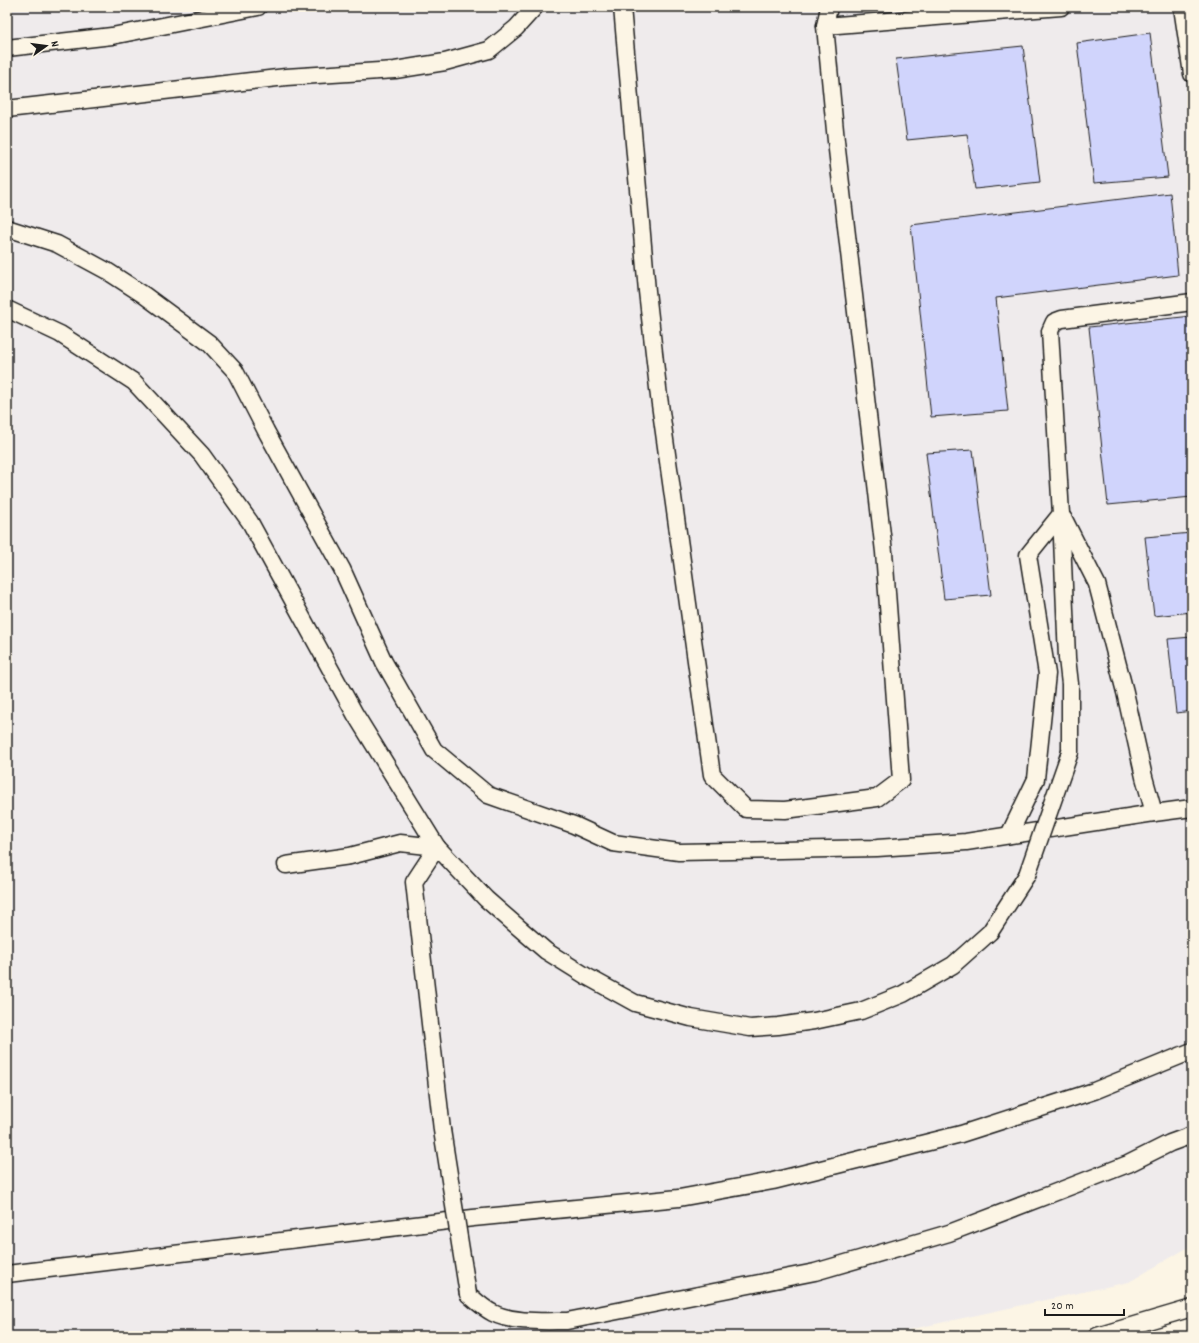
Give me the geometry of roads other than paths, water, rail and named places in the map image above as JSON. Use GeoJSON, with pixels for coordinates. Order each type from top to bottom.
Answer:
{"type":"FeatureCollection","features":[{"type":"Feature","properties":{"kind":"lane"},"geometry":{"type":"LineString","coordinates":[[7,48],[112,36],[258,7]]}},
{"type":"Feature","properties":{"kind":"lane"},"geometry":{"type":"LineString","coordinates":[[7,109],[286,77],[396,70],[445,62],[489,50],[516,28],[535,7]]}},
{"type":"Feature","properties":{"kind":"lane"},"geometry":{"type":"LineString","coordinates":[[622,7],[659,397],[712,775],[746,810],[785,810],[877,798],[901,780],[884,552],[836,141],[825,26],[829,7]]}},
{"type":"Feature","properties":{"kind":"lane"},"geometry":{"type":"LineString","coordinates":[[825,26],[1061,7]]}},
{"type":"Feature","properties":{"kind":"lane"},"geometry":{"type":"LineString","coordinates":[[1182,7],[1192,74]]}},
{"type":"Feature","properties":{"kind":"lane"},"geometry":{"type":"LineString","coordinates":[[7,228],[57,244],[107,271],[144,295],[209,343],[235,371],[266,431],[342,569],[384,662],[434,750],[488,795],[574,825],[613,843],[679,852],[877,848],[966,842],[1087,824],[1154,812],[1192,808]]}},
{"type":"Feature","properties":{"kind":"lane"},"geometry":{"type":"LineString","coordinates":[[7,309],[60,334],[134,382],[202,455],[250,522],[355,714],[437,847],[486,899],[546,951],[586,976],[635,1003],[692,1018],[750,1028],[806,1022],[861,1011],[903,994],[953,964],[990,932],[1027,875],[1070,752],[1070,684],[1067,658],[1061,514],[1050,331],[1054,322],[1062,319],[1192,302]]}},
{"type":"Feature","properties":{"kind":"lane"},"geometry":{"type":"LineString","coordinates":[[1009,835],[1036,779],[1047,674],[1028,555],[1061,514]]}},
{"type":"Feature","properties":{"kind":"lane"},"geometry":{"type":"LineString","coordinates":[[1061,514],[1097,584],[1125,692],[1144,777],[1154,812]]}},
{"type":"Feature","properties":{"kind":"lane"},"geometry":{"type":"LineString","coordinates":[[286,865],[350,856],[400,843],[437,847]]}},
{"type":"Feature","properties":{"kind":"lane"},"geometry":{"type":"LineString","coordinates":[[437,847],[414,882],[442,1130],[468,1294],[481,1306],[494,1314],[514,1319],[535,1321],[567,1321],[815,1272],[949,1233],[1128,1164],[1170,1143],[1192,1135]]}},
{"type":"Feature","properties":{"kind":"lane"},"geometry":{"type":"LineString","coordinates":[[7,1274],[473,1218],[680,1198],[772,1181],[961,1134],[1094,1091],[1192,1051]]}},
{"type":"Feature","properties":{"kind":"lane"},"geometry":{"type":"LineString","coordinates":[[1097,1336],[1192,1308]]}}]}
